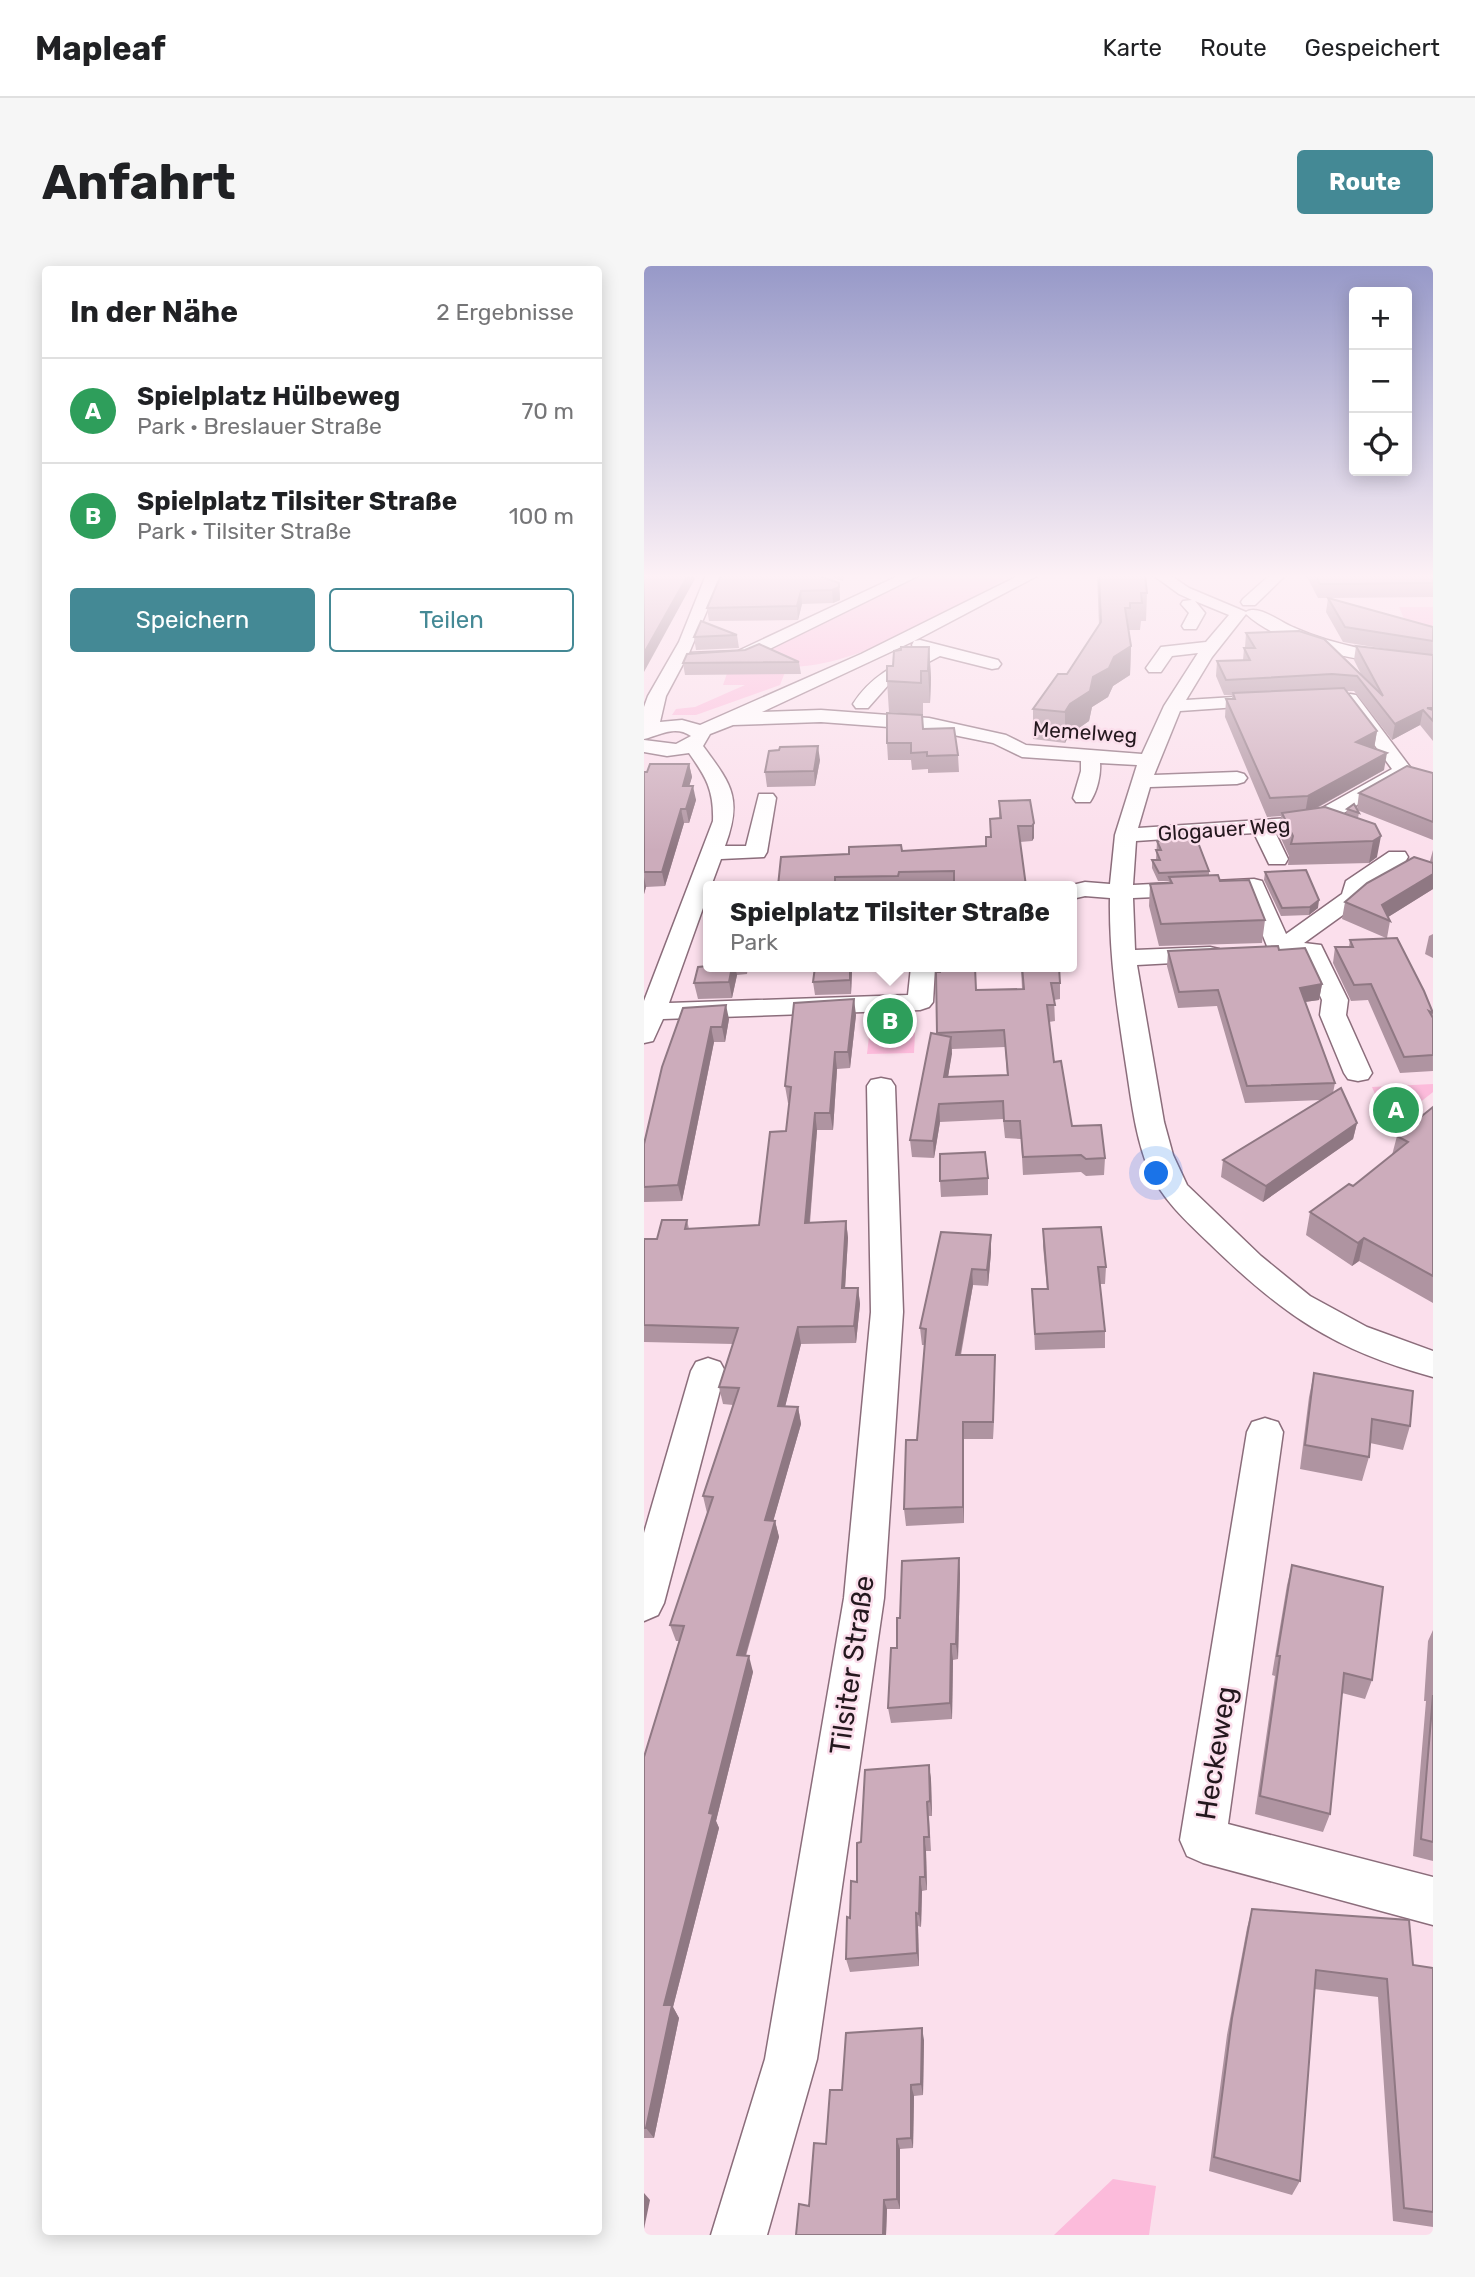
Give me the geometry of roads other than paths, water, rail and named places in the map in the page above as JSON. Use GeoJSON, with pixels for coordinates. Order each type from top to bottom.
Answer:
{"type":"FeatureCollection","features":[{"type":"Feature","properties":{"kind":"street"},"geometry":{"type":"LineString","coordinates":[[674,667],[651,713],[647,741],[693,742],[791,686],[813,681]]}},
{"type":"Feature","properties":{"kind":"street"},"geometry":{"type":"LineString","coordinates":[[693,742],[731,719],[785,698],[813,681],[845,667]]}},
{"type":"Feature","properties":{"kind":"street"},"geometry":{"type":"LineString","coordinates":[[862,704],[870,689],[905,667]]}},
{"type":"Feature","properties":{"kind":"street"},"geometry":{"type":"LineString","coordinates":[[1196,667],[1172,705],[1147,760],[1126,835],[1121,892],[1124,958],[1157,1149],[1171,1184],[1185,1202],[1247,1261],[1312,1313],[1402,1357],[1433,1364]]}},
{"type":"Feature","properties":{"kind":"street"},"geometry":{"type":"LineString","coordinates":[[1330,697],[1348,698],[1353,702],[1402,771],[1423,779]]}},
{"type":"Feature","properties":{"kind":"street"},"geometry":{"type":"LineString","coordinates":[[1172,705],[1291,699]]}},
{"type":"Feature","properties":{"kind":"street","name":"Memelweg"},"geometry":{"type":"LineString","coordinates":[[731,719],[821,716],[906,722],[999,739],[1022,751],[1147,760]]}},
{"type":"Feature","properties":{"kind":"street"},"geometry":{"type":"LineString","coordinates":[[906,722],[923,733]]}},
{"type":"Feature","properties":{"kind":"street"},"geometry":{"type":"LineString","coordinates":[[693,742],[718,780],[724,805],[724,821],[649,1023],[726,1011],[782,1006],[919,1002],[922,972]]}},
{"type":"Feature","properties":{"kind":"street"},"geometry":{"type":"LineString","coordinates":[[1083,799],[1091,771],[1090,756]]}},
{"type":"Feature","properties":{"kind":"street","name":"Glogauer Weg"},"geometry":{"type":"LineString","coordinates":[[1126,835],[1309,823],[1402,771]]}},
{"type":"Feature","properties":{"kind":"street"},"geometry":{"type":"LineString","coordinates":[[1141,781],[1237,778]]}},
{"type":"Feature","properties":{"kind":"street"},"geometry":{"type":"LineString","coordinates":[[713,853],[756,852],[766,798]]}},
{"type":"Feature","properties":{"kind":"street","name":"Glogauer Weg"},"geometry":{"type":"LineString","coordinates":[[1322,818],[1344,826]]}},
{"type":"Feature","properties":{"kind":"street"},"geometry":{"type":"LineString","coordinates":[[1262,826],[1277,859]]}},
{"type":"Feature","properties":{"kind":"street"},"geometry":{"type":"LineString","coordinates":[[1282,951],[1311,925],[1353,897],[1354,886],[1393,849],[1419,867]]}},
{"type":"Feature","properties":{"kind":"street"},"geometry":{"type":"LineString","coordinates":[[1077,891],[1121,892],[1254,886],[1282,951]]}},
{"type":"Feature","properties":{"kind":"street"},"geometry":{"type":"LineString","coordinates":[[1255,952],[1312,950],[1335,1000],[1333,1015],[1358,1073]]}},
{"type":"Feature","properties":{"kind":"street"},"geometry":{"type":"LineString","coordinates":[[1124,958],[1229,954]]}},
{"type":"Feature","properties":{"kind":"street","name":"Tilsiter Straße"},"geometry":{"type":"LineString","coordinates":[[739,2235],[792,2059],[864,1598],[887,1312],[881,1086]]}},
{"type":"Feature","properties":{"kind":"street"},"geometry":{"type":"LineString","coordinates":[[644,1603],[708,1371]]}},
{"type":"Feature","properties":{"kind":"street","name":"Heckeweg"},"geometry":{"type":"LineString","coordinates":[[1265,1432],[1203,1840],[1433,1900]]}},
{"type":"Feature","properties":{"kind":"place","name":"Spielplatz Tilsiter Straße"},"geometry":{"type":"Point","coordinates":[890,1021]}},
{"type":"Feature","properties":{"kind":"place","name":"Spielplatz Hülbeweg"},"geometry":{"type":"Point","coordinates":[1396,1110]}}]}
